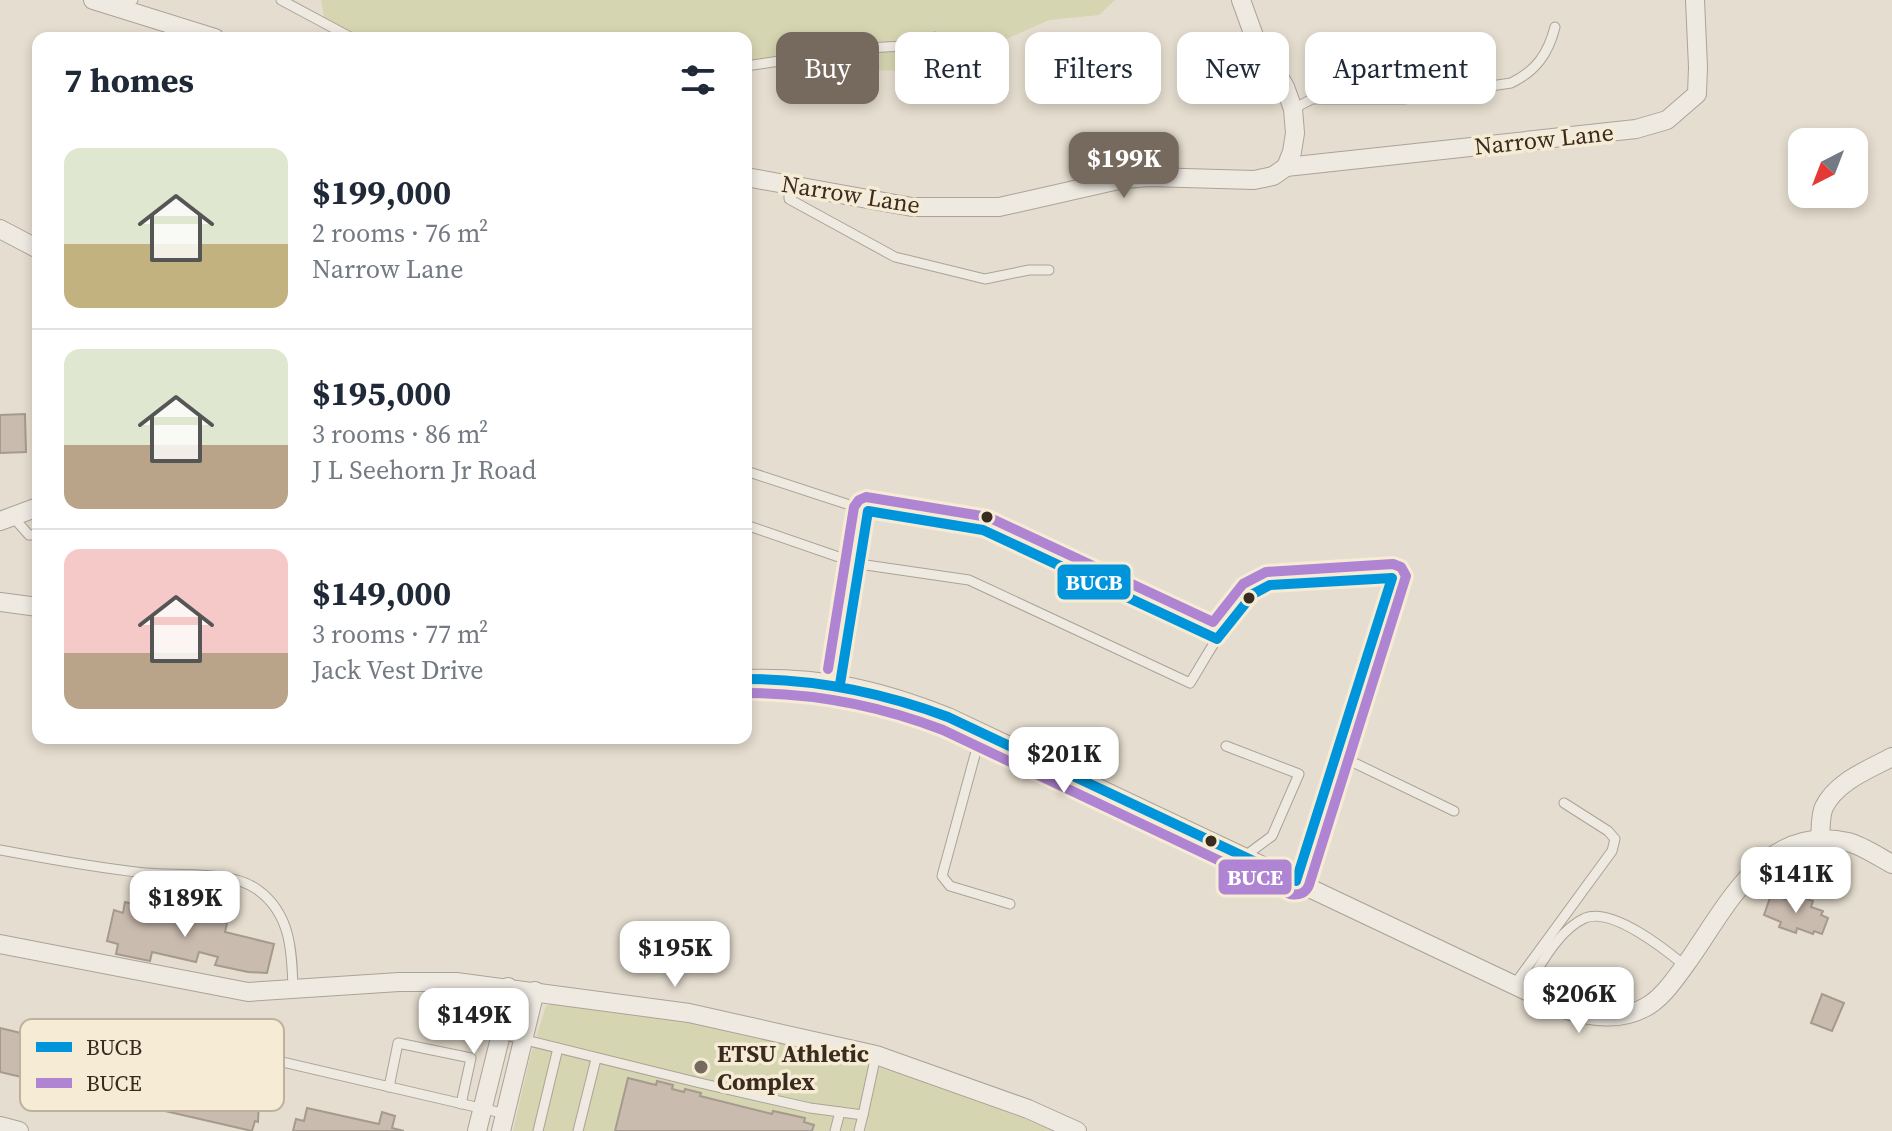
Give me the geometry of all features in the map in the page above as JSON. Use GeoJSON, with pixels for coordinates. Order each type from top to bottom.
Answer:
{"type":"FeatureCollection","features":[{"type":"Feature","properties":{"kind":"street"},"geometry":{"type":"LineString","coordinates":[[93,0],[196,32]]}},
{"type":"Feature","properties":{"kind":"street"},"geometry":{"type":"LineString","coordinates":[[1241,0],[1254,36],[1285,87],[1293,109],[1295,133],[1286,167]]}},
{"type":"Feature","properties":{"kind":"street","name":"Narrow Lane"},"geometry":{"type":"LineString","coordinates":[[752,178],[912,207],[999,207],[1068,193],[1102,182],[1150,177],[1254,180],[1273,176],[1286,167],[1636,129],[1667,120],[1697,94],[1695,0]]}},
{"type":"Feature","properties":{"kind":"street"},"geometry":{"type":"LineString","coordinates":[[0,229],[32,246]]}},
{"type":"Feature","properties":{"kind":"street"},"geometry":{"type":"LineString","coordinates":[[6,519],[32,509]]}},
{"type":"Feature","properties":{"kind":"street"},"geometry":{"type":"LineString","coordinates":[[0,602],[32,606]]}},
{"type":"Feature","properties":{"kind":"street"},"geometry":{"type":"LineString","coordinates":[[752,679],[799,679],[840,684],[916,705],[1245,856],[1567,1010],[1589,1016],[1615,1016],[1648,1007],[1685,966],[1756,867],[1794,843],[1820,839],[1851,842],[1892,864]]}},
{"type":"Feature","properties":{"kind":"street"},"geometry":{"type":"LineString","coordinates":[[1820,839],[1823,809],[1836,790],[1892,757]]}},
{"type":"Feature","properties":{"kind":"street"},"geometry":{"type":"LineString","coordinates":[[0,944],[248,992],[399,982],[456,982],[729,1020],[876,1055],[1028,1109],[1077,1131]]}},
{"type":"Feature","properties":{"kind":"street"},"geometry":{"type":"LineString","coordinates":[[477,1131],[501,1034],[508,987]]}},
{"type":"Feature","properties":{"kind":"street"},"geometry":{"type":"LineString","coordinates":[[503,1123],[535,991]]}},
{"type":"Feature","properties":{"kind":"street"},"geometry":{"type":"LineString","coordinates":[[0,1126],[19,1131]]}},
{"type":"Feature","properties":{"kind":"lane"},"geometry":{"type":"LineString","coordinates":[[113,6],[133,0]]}},
{"type":"Feature","properties":{"kind":"lane"},"geometry":{"type":"LineString","coordinates":[[281,0],[341,32]]}},
{"type":"Feature","properties":{"kind":"lane"},"geometry":{"type":"LineString","coordinates":[[1293,109],[1312,99],[1404,99],[1511,83],[1538,63],[1550,47],[1555,27]]}},
{"type":"Feature","properties":{"kind":"lane"},"geometry":{"type":"LineString","coordinates":[[752,65],[895,46]]}},
{"type":"Feature","properties":{"kind":"lane"},"geometry":{"type":"LineString","coordinates":[[789,185],[789,199],[895,257],[985,279],[1029,270],[1049,270]]}},
{"type":"Feature","properties":{"kind":"lane"},"geometry":{"type":"LineString","coordinates":[[752,473],[868,511],[983,530],[1217,639]]}},
{"type":"Feature","properties":{"kind":"lane"},"geometry":{"type":"LineString","coordinates":[[840,684],[868,511]]}},
{"type":"Feature","properties":{"kind":"lane"},"geometry":{"type":"LineString","coordinates":[[6,519],[32,535]]}},
{"type":"Feature","properties":{"kind":"lane"},"geometry":{"type":"LineString","coordinates":[[752,527],[859,564],[969,580],[1190,683],[1217,639],[1253,594],[1270,585],[1392,578],[1296,881]]}},
{"type":"Feature","properties":{"kind":"lane"},"geometry":{"type":"LineString","coordinates":[[981,733],[942,876],[950,886],[1010,904]]}},
{"type":"Feature","properties":{"kind":"lane"},"geometry":{"type":"LineString","coordinates":[[1226,746],[1299,774],[1272,836],[1245,856]]}},
{"type":"Feature","properties":{"kind":"lane"},"geometry":{"type":"LineString","coordinates":[[1338,755],[1454,811]]}},
{"type":"Feature","properties":{"kind":"lane"},"geometry":{"type":"LineString","coordinates":[[1520,987],[1612,851],[1615,839],[1608,831],[1564,803]]}},
{"type":"Feature","properties":{"kind":"lane"},"geometry":{"type":"LineString","coordinates":[[0,850],[144,873],[215,877],[249,884],[267,897],[286,926],[292,958],[293,989]]}},
{"type":"Feature","properties":{"kind":"lane"},"geometry":{"type":"LineString","coordinates":[[1520,987],[1566,931],[1587,917],[1605,917],[1635,930],[1685,966]]}},
{"type":"Feature","properties":{"kind":"lane"},"geometry":{"type":"LineString","coordinates":[[501,1034],[810,1108],[863,1115]]}},
{"type":"Feature","properties":{"kind":"lane"},"geometry":{"type":"LineString","coordinates":[[389,1087],[398,1043],[471,1058],[461,1104]]}},
{"type":"Feature","properties":{"kind":"lane"},"geometry":{"type":"LineString","coordinates":[[538,1131],[558,1048]]}},
{"type":"Feature","properties":{"kind":"lane"},"geometry":{"type":"LineString","coordinates":[[859,1131],[869,1100],[876,1055]]}},
{"type":"Feature","properties":{"kind":"lane"},"geometry":{"type":"LineString","coordinates":[[578,1131],[596,1059]]}},
{"type":"Feature","properties":{"kind":"lane"},"geometry":{"type":"LineString","coordinates":[[284,1062],[483,1109],[503,1123]]}},
{"type":"Feature","properties":{"kind":"lane"},"geometry":{"type":"LineString","coordinates":[[835,1131],[840,1112]]}},
{"type":"Feature","properties":{"kind":"green space"},"geometry":{"type":"Polygon","coordinates":[[[321,0],[1115,0],[1099,15],[1049,20],[1009,38],[1009,32],[895,32],[895,70],[879,71],[879,32],[776,32],[776,64],[752,62],[752,32],[347,32],[325,24],[321,0]]]}},
{"type":"Feature","properties":{"kind":"green space","name":"ETSU Athletic Complex"},"geometry":{"type":"Polygon","coordinates":[[[554,1003],[686,1022],[780,1041],[919,1080],[1053,1131],[513,1131],[530,1057],[546,1006],[554,1003]]]}},
{"type":"Feature","properties":{"kind":"building"},"geometry":{"type":"Polygon","coordinates":[[[25,414],[26,452],[0,453],[0,415],[25,414]]]}},
{"type":"Feature","properties":{"kind":"building"},"geometry":{"type":"Polygon","coordinates":[[[1771,895],[1799,903],[1802,897],[1813,901],[1811,907],[1823,911],[1821,915],[1828,918],[1822,934],[1797,928],[1796,933],[1779,927],[1781,922],[1764,915],[1771,895]]]}},
{"type":"Feature","properties":{"kind":"building"},"geometry":{"type":"Polygon","coordinates":[[[125,902],[227,923],[225,932],[274,944],[267,973],[215,965],[218,957],[199,952],[196,962],[152,952],[150,961],[116,954],[118,944],[107,941],[114,910],[123,913],[125,902]]]}},
{"type":"Feature","properties":{"kind":"building"},"geometry":{"type":"Polygon","coordinates":[[[1822,994],[1844,1003],[1832,1031],[1811,1023],[1822,994]]]}},
{"type":"Feature","properties":{"kind":"building"},"geometry":{"type":"Polygon","coordinates":[[[0,1028],[20,1033],[20,1077],[0,1072],[0,1028]]]}},
{"type":"Feature","properties":{"kind":"building"},"geometry":{"type":"Polygon","coordinates":[[[628,1078],[656,1085],[657,1081],[673,1085],[672,1089],[701,1093],[700,1096],[772,1114],[773,1111],[805,1118],[804,1122],[814,1125],[812,1131],[615,1131],[628,1078]]]}},
{"type":"Feature","properties":{"kind":"building"},"geometry":{"type":"Polygon","coordinates":[[[307,1108],[379,1124],[382,1112],[395,1116],[392,1128],[404,1131],[293,1131],[296,1119],[304,1121],[307,1108]]]}},
{"type":"Feature","properties":{"kind":"building"},"geometry":{"type":"Polygon","coordinates":[[[165,1111],[259,1111],[258,1122],[255,1121],[252,1131],[165,1111]]]}},
{"type":"Feature","properties":{"kind":"transit line","name":"BUCE"},"geometry":{"type":"LineString","coordinates":[[752,693],[797,695],[846,702],[943,730],[1290,894],[1299,894],[1309,885],[1406,576],[1401,567],[1393,564],[1266,572],[1243,584],[1213,622],[988,517],[866,497],[854,507],[828,669]]}},
{"type":"Feature","properties":{"kind":"transit line","name":"BUCB"},"geometry":{"type":"LineString","coordinates":[[752,679],[823,684],[898,701],[948,717],[1296,881],[1392,578],[1270,585],[1253,594],[1217,639],[983,530],[868,511],[840,684]]}},
{"type":"Feature","properties":{"kind":"place","name":"ETSU Athletic Complex"},"geometry":{"type":"Point","coordinates":[701,1067]}}]}
